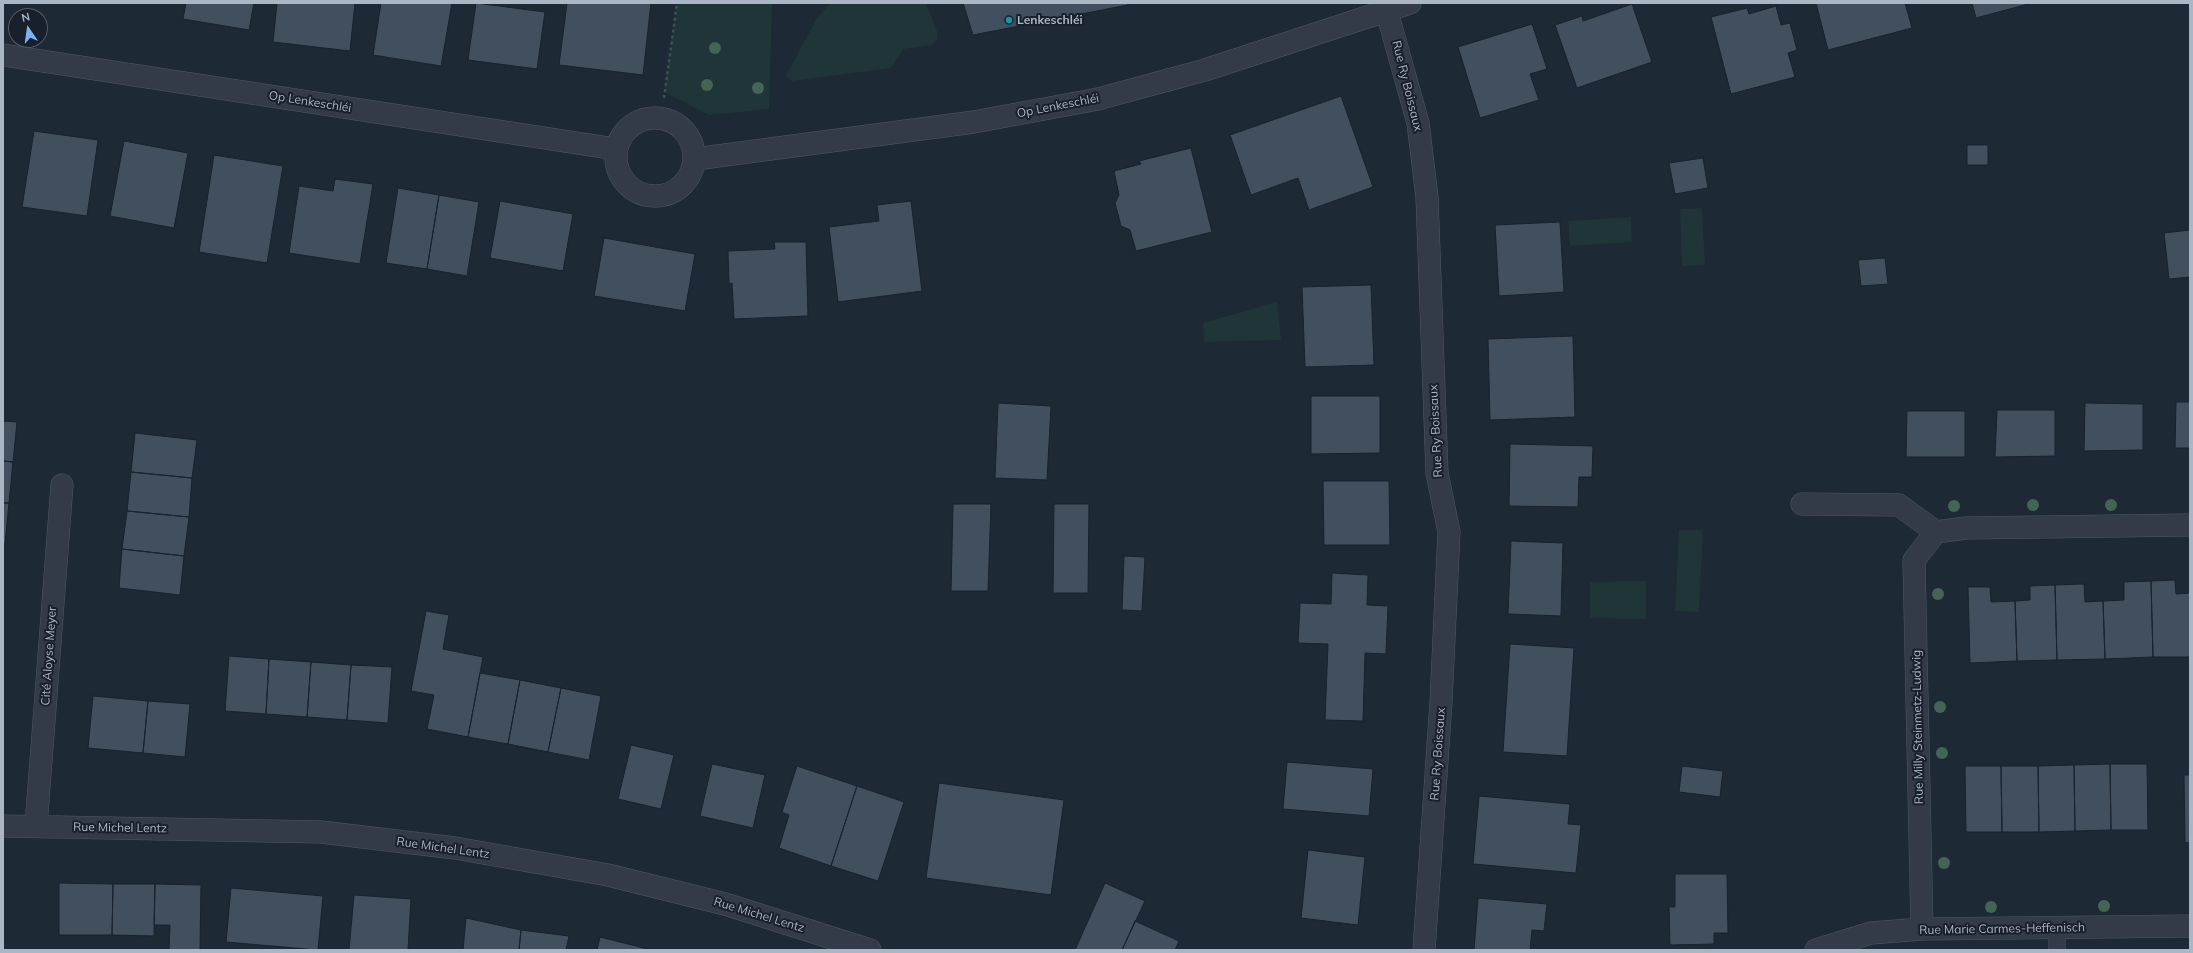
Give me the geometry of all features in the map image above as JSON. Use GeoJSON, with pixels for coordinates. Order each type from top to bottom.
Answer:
{"type":"FeatureCollection","features":[{"type":"Feature","properties":{"kind":"street","name":"Op Lenkeschléi"},"geometry":{"type":"LineString","coordinates":[[695,159],[974,122],[1098,99],[1205,70],[1387,12],[1410,3]]}},
{"type":"Feature","properties":{"kind":"street","name":"Rue Ry Boissaux"},"geometry":{"type":"LineString","coordinates":[[1387,12],[1418,123],[1426,197],[1437,473],[1449,532],[1441,702],[1424,950]]}},
{"type":"Feature","properties":{"kind":"street","name":"Op Lenkeschléi"},"geometry":{"type":"LineString","coordinates":[[3,55],[616,149]]}},
{"type":"Feature","properties":{"kind":"street"},"geometry":{"type":"LineString","coordinates":[[650,117],[663,118],[683,128],[690,137],[694,148],[695,159],[692,172],[685,183],[675,191],[663,196],[650,196],[637,192],[627,185],[619,174],[616,162],[616,149],[620,137],[633,124],[650,117]]}},
{"type":"Feature","properties":{"kind":"street","name":"Cité Aloyse Meyer"},"geometry":{"type":"LineString","coordinates":[[36,826],[62,485]]}},
{"type":"Feature","properties":{"kind":"street"},"geometry":{"type":"LineString","coordinates":[[1802,504],[1899,505],[1936,532],[1966,528],[2190,525]]}},
{"type":"Feature","properties":{"kind":"street","name":"Rue Milly Steinmetz-Ludwig"},"geometry":{"type":"LineString","coordinates":[[1922,929],[1914,560],[1936,532]]}},
{"type":"Feature","properties":{"kind":"street","name":"Rue Michel Lentz"},"geometry":{"type":"LineString","coordinates":[[3,826],[321,832],[455,848],[608,875],[725,904],[870,950]]}},
{"type":"Feature","properties":{"kind":"street","name":"Rue Marie Carmes-Heffenisch"},"geometry":{"type":"LineString","coordinates":[[1816,950],[1871,933],[1922,929],[2190,926]]}},
{"type":"Feature","properties":{"kind":"lane"},"geometry":{"type":"LineString","coordinates":[[2057,928],[2057,950]]}},
{"type":"Feature","properties":{"kind":"path"},"geometry":{"type":"LineString","coordinates":[[664,98],[677,3]]}},
{"type":"Feature","properties":{"kind":"green space"},"geometry":{"type":"Polygon","coordinates":[[[677,3],[772,3],[769,109],[709,115],[664,92],[677,3]]]}},
{"type":"Feature","properties":{"kind":"green space"},"geometry":{"type":"Polygon","coordinates":[[[831,3],[926,3],[937,31],[937,40],[932,45],[903,49],[891,68],[792,81],[786,76],[817,18],[831,3]]]}},
{"type":"Feature","properties":{"kind":"green space"},"geometry":{"type":"Polygon","coordinates":[[[1702,208],[1705,265],[1682,266],[1680,209],[1702,208]]]}},
{"type":"Feature","properties":{"kind":"green space"},"geometry":{"type":"Polygon","coordinates":[[[1631,217],[1632,242],[1570,246],[1568,221],[1631,217]]]}},
{"type":"Feature","properties":{"kind":"green space"},"geometry":{"type":"Polygon","coordinates":[[[1277,302],[1281,340],[1204,342],[1203,323],[1277,302]]]}},
{"type":"Feature","properties":{"kind":"green space"},"geometry":{"type":"Polygon","coordinates":[[[1679,530],[1703,530],[1699,612],[1675,611],[1679,530]]]}},
{"type":"Feature","properties":{"kind":"green space"},"geometry":{"type":"Polygon","coordinates":[[[1646,581],[1646,619],[1590,618],[1590,582],[1646,581]]]}},
{"type":"Feature","properties":{"kind":"building"},"geometry":{"type":"Polygon","coordinates":[[[186,3],[254,3],[249,30],[183,19],[186,3]]]}},
{"type":"Feature","properties":{"kind":"building"},"geometry":{"type":"Polygon","coordinates":[[[277,3],[355,3],[350,51],[273,42],[277,3]]]}},
{"type":"Feature","properties":{"kind":"building"},"geometry":{"type":"Polygon","coordinates":[[[381,3],[452,3],[441,66],[373,55],[381,3]]]}},
{"type":"Feature","properties":{"kind":"building"},"geometry":{"type":"Polygon","coordinates":[[[476,3],[545,12],[537,69],[468,60],[476,3]]]}},
{"type":"Feature","properties":{"kind":"building"},"geometry":{"type":"Polygon","coordinates":[[[567,3],[651,3],[643,75],[559,65],[567,3]]]}},
{"type":"Feature","properties":{"kind":"building","name":"Lenkeschléi"},"geometry":{"type":"Polygon","coordinates":[[[963,3],[1128,3],[1128,5],[973,35],[963,3]]]}},
{"type":"Feature","properties":{"kind":"building"},"geometry":{"type":"Polygon","coordinates":[[[1816,3],[1905,3],[1912,28],[1828,50],[1816,3]]]}},
{"type":"Feature","properties":{"kind":"building"},"geometry":{"type":"Polygon","coordinates":[[[1972,3],[2032,3],[1976,18],[1972,3]]]}},
{"type":"Feature","properties":{"kind":"building"},"geometry":{"type":"Polygon","coordinates":[[[1632,4],[1652,62],[1577,88],[1555,25],[1582,16],[1583,21],[1632,4]]]}},
{"type":"Feature","properties":{"kind":"building"},"geometry":{"type":"Polygon","coordinates":[[[1776,6],[1781,25],[1790,23],[1797,50],[1788,53],[1795,77],[1731,94],[1711,17],[1747,8],[1749,14],[1776,6]]]}},
{"type":"Feature","properties":{"kind":"building"},"geometry":{"type":"Polygon","coordinates":[[[1532,24],[1547,69],[1530,74],[1539,100],[1480,118],[1458,47],[1532,24]]]}},
{"type":"Feature","properties":{"kind":"building"},"geometry":{"type":"Polygon","coordinates":[[[1341,96],[1373,187],[1309,210],[1298,178],[1251,195],[1230,135],[1341,96]]]}},
{"type":"Feature","properties":{"kind":"building"},"geometry":{"type":"Polygon","coordinates":[[[34,131],[98,140],[87,216],[22,207],[34,131]]]}},
{"type":"Feature","properties":{"kind":"building"},"geometry":{"type":"Polygon","coordinates":[[[124,141],[188,153],[174,228],[110,216],[124,141]]]}},
{"type":"Feature","properties":{"kind":"building"},"geometry":{"type":"Polygon","coordinates":[[[1967,145],[1988,145],[1988,165],[1967,165],[1967,145]]]}},
{"type":"Feature","properties":{"kind":"building"},"geometry":{"type":"Polygon","coordinates":[[[1191,148],[1212,232],[1136,251],[1130,230],[1121,226],[1115,203],[1119,195],[1114,171],[1141,164],[1139,161],[1191,148]]]}},
{"type":"Feature","properties":{"kind":"building"},"geometry":{"type":"Polygon","coordinates":[[[214,155],[283,166],[267,263],[199,252],[214,155]]]}},
{"type":"Feature","properties":{"kind":"building"},"geometry":{"type":"Polygon","coordinates":[[[1703,158],[1708,188],[1675,194],[1669,163],[1703,158]]]}},
{"type":"Feature","properties":{"kind":"building"},"geometry":{"type":"Polygon","coordinates":[[[335,179],[373,184],[360,264],[289,253],[299,186],[333,191],[335,179]]]}},
{"type":"Feature","properties":{"kind":"building"},"geometry":{"type":"Polygon","coordinates":[[[398,188],[439,195],[427,269],[386,263],[398,188]]]}},
{"type":"Feature","properties":{"kind":"building"},"geometry":{"type":"Polygon","coordinates":[[[439,195],[479,202],[467,276],[427,269],[439,195]]]}},
{"type":"Feature","properties":{"kind":"building"},"geometry":{"type":"Polygon","coordinates":[[[500,201],[573,214],[563,271],[490,258],[500,201]]]}},
{"type":"Feature","properties":{"kind":"building"},"geometry":{"type":"Polygon","coordinates":[[[911,201],[922,291],[838,302],[829,227],[879,221],[877,205],[911,201]]]}},
{"type":"Feature","properties":{"kind":"building"},"geometry":{"type":"Polygon","coordinates":[[[1560,222],[1564,292],[1499,296],[1495,225],[1560,222]]]}},
{"type":"Feature","properties":{"kind":"building"},"geometry":{"type":"Polygon","coordinates":[[[2190,230],[2190,277],[2169,279],[2164,233],[2190,230]]]}},
{"type":"Feature","properties":{"kind":"building"},"geometry":{"type":"Polygon","coordinates":[[[604,238],[695,254],[685,311],[594,296],[604,238]]]}},
{"type":"Feature","properties":{"kind":"building"},"geometry":{"type":"Polygon","coordinates":[[[774,242],[806,242],[808,316],[734,319],[732,283],[729,284],[728,251],[775,249],[774,242]]]}},
{"type":"Feature","properties":{"kind":"building"},"geometry":{"type":"Polygon","coordinates":[[[1885,258],[1888,284],[1861,286],[1858,260],[1885,258]]]}},
{"type":"Feature","properties":{"kind":"building"},"geometry":{"type":"Polygon","coordinates":[[[1371,285],[1374,365],[1305,367],[1302,287],[1371,285]]]}},
{"type":"Feature","properties":{"kind":"building"},"geometry":{"type":"Polygon","coordinates":[[[1573,336],[1575,417],[1490,420],[1488,339],[1573,336]]]}},
{"type":"Feature","properties":{"kind":"building"},"geometry":{"type":"Polygon","coordinates":[[[1311,396],[1380,396],[1380,453],[1311,454],[1311,396]]]}},
{"type":"Feature","properties":{"kind":"building"},"geometry":{"type":"Polygon","coordinates":[[[2176,402],[2190,402],[2190,448],[2175,448],[2176,402]]]}},
{"type":"Feature","properties":{"kind":"building"},"geometry":{"type":"Polygon","coordinates":[[[998,403],[1051,406],[1047,480],[995,478],[998,403]]]}},
{"type":"Feature","properties":{"kind":"building"},"geometry":{"type":"Polygon","coordinates":[[[2085,403],[2143,404],[2143,450],[2084,451],[2085,403]]]}},
{"type":"Feature","properties":{"kind":"building"},"geometry":{"type":"Polygon","coordinates":[[[1997,410],[2055,410],[2055,456],[1995,457],[1997,410]]]}},
{"type":"Feature","properties":{"kind":"building"},"geometry":{"type":"Polygon","coordinates":[[[1907,411],[1965,411],[1965,457],[1906,457],[1907,411]]]}},
{"type":"Feature","properties":{"kind":"building"},"geometry":{"type":"Polygon","coordinates":[[[3,421],[17,422],[13,462],[3,461],[3,421]]]}},
{"type":"Feature","properties":{"kind":"building"},"geometry":{"type":"Polygon","coordinates":[[[135,433],[197,440],[192,478],[131,472],[135,433]]]}},
{"type":"Feature","properties":{"kind":"building"},"geometry":{"type":"Polygon","coordinates":[[[1510,444],[1593,446],[1592,477],[1579,477],[1578,507],[1509,506],[1510,444]]]}},
{"type":"Feature","properties":{"kind":"building"},"geometry":{"type":"Polygon","coordinates":[[[3,461],[13,462],[9,503],[3,503],[3,461]]]}},
{"type":"Feature","properties":{"kind":"building"},"geometry":{"type":"Polygon","coordinates":[[[131,472],[192,478],[189,517],[127,511],[131,472]]]}},
{"type":"Feature","properties":{"kind":"building"},"geometry":{"type":"Polygon","coordinates":[[[1323,481],[1389,481],[1390,545],[1324,545],[1323,481]]]}},
{"type":"Feature","properties":{"kind":"building"},"geometry":{"type":"Polygon","coordinates":[[[3,503],[9,503],[5,544],[3,544],[3,503]]]}},
{"type":"Feature","properties":{"kind":"building"},"geometry":{"type":"Polygon","coordinates":[[[953,504],[991,504],[988,591],[951,591],[953,504]]]}},
{"type":"Feature","properties":{"kind":"building"},"geometry":{"type":"Polygon","coordinates":[[[1054,504],[1089,504],[1088,593],[1053,593],[1054,504]]]}},
{"type":"Feature","properties":{"kind":"building"},"geometry":{"type":"Polygon","coordinates":[[[127,511],[189,517],[184,556],[122,549],[127,511]]]}},
{"type":"Feature","properties":{"kind":"building"},"geometry":{"type":"Polygon","coordinates":[[[1511,541],[1563,543],[1561,616],[1508,614],[1511,541]]]}},
{"type":"Feature","properties":{"kind":"building"},"geometry":{"type":"Polygon","coordinates":[[[122,549],[184,556],[180,595],[119,588],[122,549]]]}},
{"type":"Feature","properties":{"kind":"building"},"geometry":{"type":"Polygon","coordinates":[[[1124,556],[1145,557],[1142,611],[1122,610],[1124,556]]]}},
{"type":"Feature","properties":{"kind":"building"},"geometry":{"type":"Polygon","coordinates":[[[1332,573],[1368,575],[1367,605],[1388,606],[1386,654],[1365,653],[1363,721],[1325,720],[1328,644],[1298,643],[1300,603],[1331,604],[1332,573]]]}},
{"type":"Feature","properties":{"kind":"building"},"geometry":{"type":"Polygon","coordinates":[[[2175,580],[2176,594],[2190,593],[2190,657],[2153,657],[2151,581],[2175,580]]]}},
{"type":"Feature","properties":{"kind":"building"},"geometry":{"type":"Polygon","coordinates":[[[2151,581],[2153,657],[2105,659],[2103,601],[2124,600],[2124,582],[2151,581]]]}},
{"type":"Feature","properties":{"kind":"building"},"geometry":{"type":"Polygon","coordinates":[[[2084,584],[2085,602],[2103,601],[2105,659],[2057,660],[2055,585],[2084,584]]]}},
{"type":"Feature","properties":{"kind":"building"},"geometry":{"type":"Polygon","coordinates":[[[2055,585],[2057,660],[2017,661],[2015,601],[2030,600],[2030,586],[2055,585]]]}},
{"type":"Feature","properties":{"kind":"building"},"geometry":{"type":"Polygon","coordinates":[[[1968,587],[1990,587],[1991,602],[2015,601],[2017,661],[1970,663],[1968,587]]]}},
{"type":"Feature","properties":{"kind":"building"},"geometry":{"type":"Polygon","coordinates":[[[426,611],[449,615],[443,649],[483,657],[468,737],[427,729],[434,695],[411,691],[426,611]]]}},
{"type":"Feature","properties":{"kind":"building"},"geometry":{"type":"Polygon","coordinates":[[[1510,644],[1574,648],[1567,756],[1503,752],[1510,644]]]}},
{"type":"Feature","properties":{"kind":"building"},"geometry":{"type":"Polygon","coordinates":[[[229,656],[269,659],[266,714],[225,711],[229,656]]]}},
{"type":"Feature","properties":{"kind":"building"},"geometry":{"type":"Polygon","coordinates":[[[269,659],[311,662],[307,717],[266,714],[269,659]]]}},
{"type":"Feature","properties":{"kind":"building"},"geometry":{"type":"Polygon","coordinates":[[[311,662],[351,665],[347,720],[307,717],[311,662]]]}},
{"type":"Feature","properties":{"kind":"building"},"geometry":{"type":"Polygon","coordinates":[[[351,665],[392,667],[388,723],[347,720],[351,665]]]}},
{"type":"Feature","properties":{"kind":"building"},"geometry":{"type":"Polygon","coordinates":[[[480,673],[520,680],[508,744],[468,737],[480,673]]]}},
{"type":"Feature","properties":{"kind":"building"},"geometry":{"type":"Polygon","coordinates":[[[520,680],[561,688],[548,752],[508,744],[520,680]]]}},
{"type":"Feature","properties":{"kind":"building"},"geometry":{"type":"Polygon","coordinates":[[[561,688],[601,696],[589,760],[548,752],[561,688]]]}},
{"type":"Feature","properties":{"kind":"building"},"geometry":{"type":"Polygon","coordinates":[[[93,696],[148,701],[143,753],[88,748],[93,696]]]}},
{"type":"Feature","properties":{"kind":"building"},"geometry":{"type":"Polygon","coordinates":[[[148,701],[190,704],[185,757],[143,753],[148,701]]]}},
{"type":"Feature","properties":{"kind":"building"},"geometry":{"type":"Polygon","coordinates":[[[631,745],[674,755],[661,809],[618,799],[631,745]]]}},
{"type":"Feature","properties":{"kind":"building"},"geometry":{"type":"Polygon","coordinates":[[[1287,762],[1373,769],[1369,816],[1283,809],[1287,762]]]}},
{"type":"Feature","properties":{"kind":"building"},"geometry":{"type":"Polygon","coordinates":[[[712,764],[765,775],[753,828],[700,816],[712,764]]]}},
{"type":"Feature","properties":{"kind":"building"},"geometry":{"type":"Polygon","coordinates":[[[2110,764],[2147,764],[2148,830],[2111,830],[2110,764]]]}},
{"type":"Feature","properties":{"kind":"building"},"geometry":{"type":"Polygon","coordinates":[[[2110,764],[2111,830],[2075,831],[2074,765],[2110,764]]]}},
{"type":"Feature","properties":{"kind":"building"},"geometry":{"type":"Polygon","coordinates":[[[2074,765],[2075,831],[2039,832],[2038,766],[2074,765]]]}},
{"type":"Feature","properties":{"kind":"building"},"geometry":{"type":"Polygon","coordinates":[[[797,766],[857,786],[831,866],[779,848],[789,815],[782,812],[797,766]]]}},
{"type":"Feature","properties":{"kind":"building"},"geometry":{"type":"Polygon","coordinates":[[[1682,766],[1723,771],[1720,797],[1679,792],[1682,766]]]}},
{"type":"Feature","properties":{"kind":"building"},"geometry":{"type":"Polygon","coordinates":[[[1965,766],[2001,766],[2002,832],[1966,832],[1965,766]]]}},
{"type":"Feature","properties":{"kind":"building"},"geometry":{"type":"Polygon","coordinates":[[[2001,766],[2038,766],[2039,832],[2002,832],[2001,766]]]}},
{"type":"Feature","properties":{"kind":"building"},"geometry":{"type":"Polygon","coordinates":[[[2184,775],[2190,775],[2190,842],[2185,843],[2184,775]]]}},
{"type":"Feature","properties":{"kind":"building"},"geometry":{"type":"Polygon","coordinates":[[[939,783],[1064,800],[1051,895],[926,878],[939,783]]]}},
{"type":"Feature","properties":{"kind":"building"},"geometry":{"type":"Polygon","coordinates":[[[857,786],[904,802],[878,881],[831,866],[857,786]]]}},
{"type":"Feature","properties":{"kind":"building"},"geometry":{"type":"Polygon","coordinates":[[[1479,796],[1570,804],[1568,824],[1581,825],[1576,873],[1473,864],[1479,796]]]}},
{"type":"Feature","properties":{"kind":"building"},"geometry":{"type":"Polygon","coordinates":[[[1308,850],[1365,857],[1358,925],[1301,918],[1308,850]]]}},
{"type":"Feature","properties":{"kind":"building"},"geometry":{"type":"Polygon","coordinates":[[[1675,874],[1727,874],[1728,933],[1714,933],[1714,944],[1670,945],[1669,907],[1675,907],[1675,874]]]}},
{"type":"Feature","properties":{"kind":"building"},"geometry":{"type":"Polygon","coordinates":[[[59,883],[113,884],[112,935],[59,935],[59,883]]]}},
{"type":"Feature","properties":{"kind":"building"},"geometry":{"type":"Polygon","coordinates":[[[1105,883],[1145,901],[1122,950],[1075,950],[1105,883]]]}},
{"type":"Feature","properties":{"kind":"building"},"geometry":{"type":"Polygon","coordinates":[[[113,884],[155,884],[154,936],[112,935],[113,884]]]}},
{"type":"Feature","properties":{"kind":"building"},"geometry":{"type":"Polygon","coordinates":[[[155,884],[201,885],[200,950],[169,950],[170,925],[154,925],[155,884]]]}},
{"type":"Feature","properties":{"kind":"building"},"geometry":{"type":"Polygon","coordinates":[[[231,888],[323,896],[318,950],[226,942],[231,888]]]}},
{"type":"Feature","properties":{"kind":"building"},"geometry":{"type":"Polygon","coordinates":[[[354,895],[411,899],[408,950],[349,950],[354,895]]]}},
{"type":"Feature","properties":{"kind":"building"},"geometry":{"type":"Polygon","coordinates":[[[1478,898],[1547,904],[1544,931],[1532,930],[1530,950],[1474,950],[1478,898]]]}},
{"type":"Feature","properties":{"kind":"building"},"geometry":{"type":"Polygon","coordinates":[[[466,918],[521,930],[519,950],[463,950],[466,918]]]}},
{"type":"Feature","properties":{"kind":"building"},"geometry":{"type":"Polygon","coordinates":[[[1135,921],[1179,941],[1175,950],[1122,950],[1135,921]]]}},
{"type":"Feature","properties":{"kind":"building"},"geometry":{"type":"Polygon","coordinates":[[[521,930],[569,936],[566,950],[519,950],[521,930]]]}},
{"type":"Feature","properties":{"kind":"building"},"geometry":{"type":"Polygon","coordinates":[[[600,937],[652,950],[597,950],[600,937]]]}},
{"type":"Feature","properties":{"kind":"place","name":"Lenkeschléi"},"geometry":{"type":"Point","coordinates":[1009,20]}}]}
